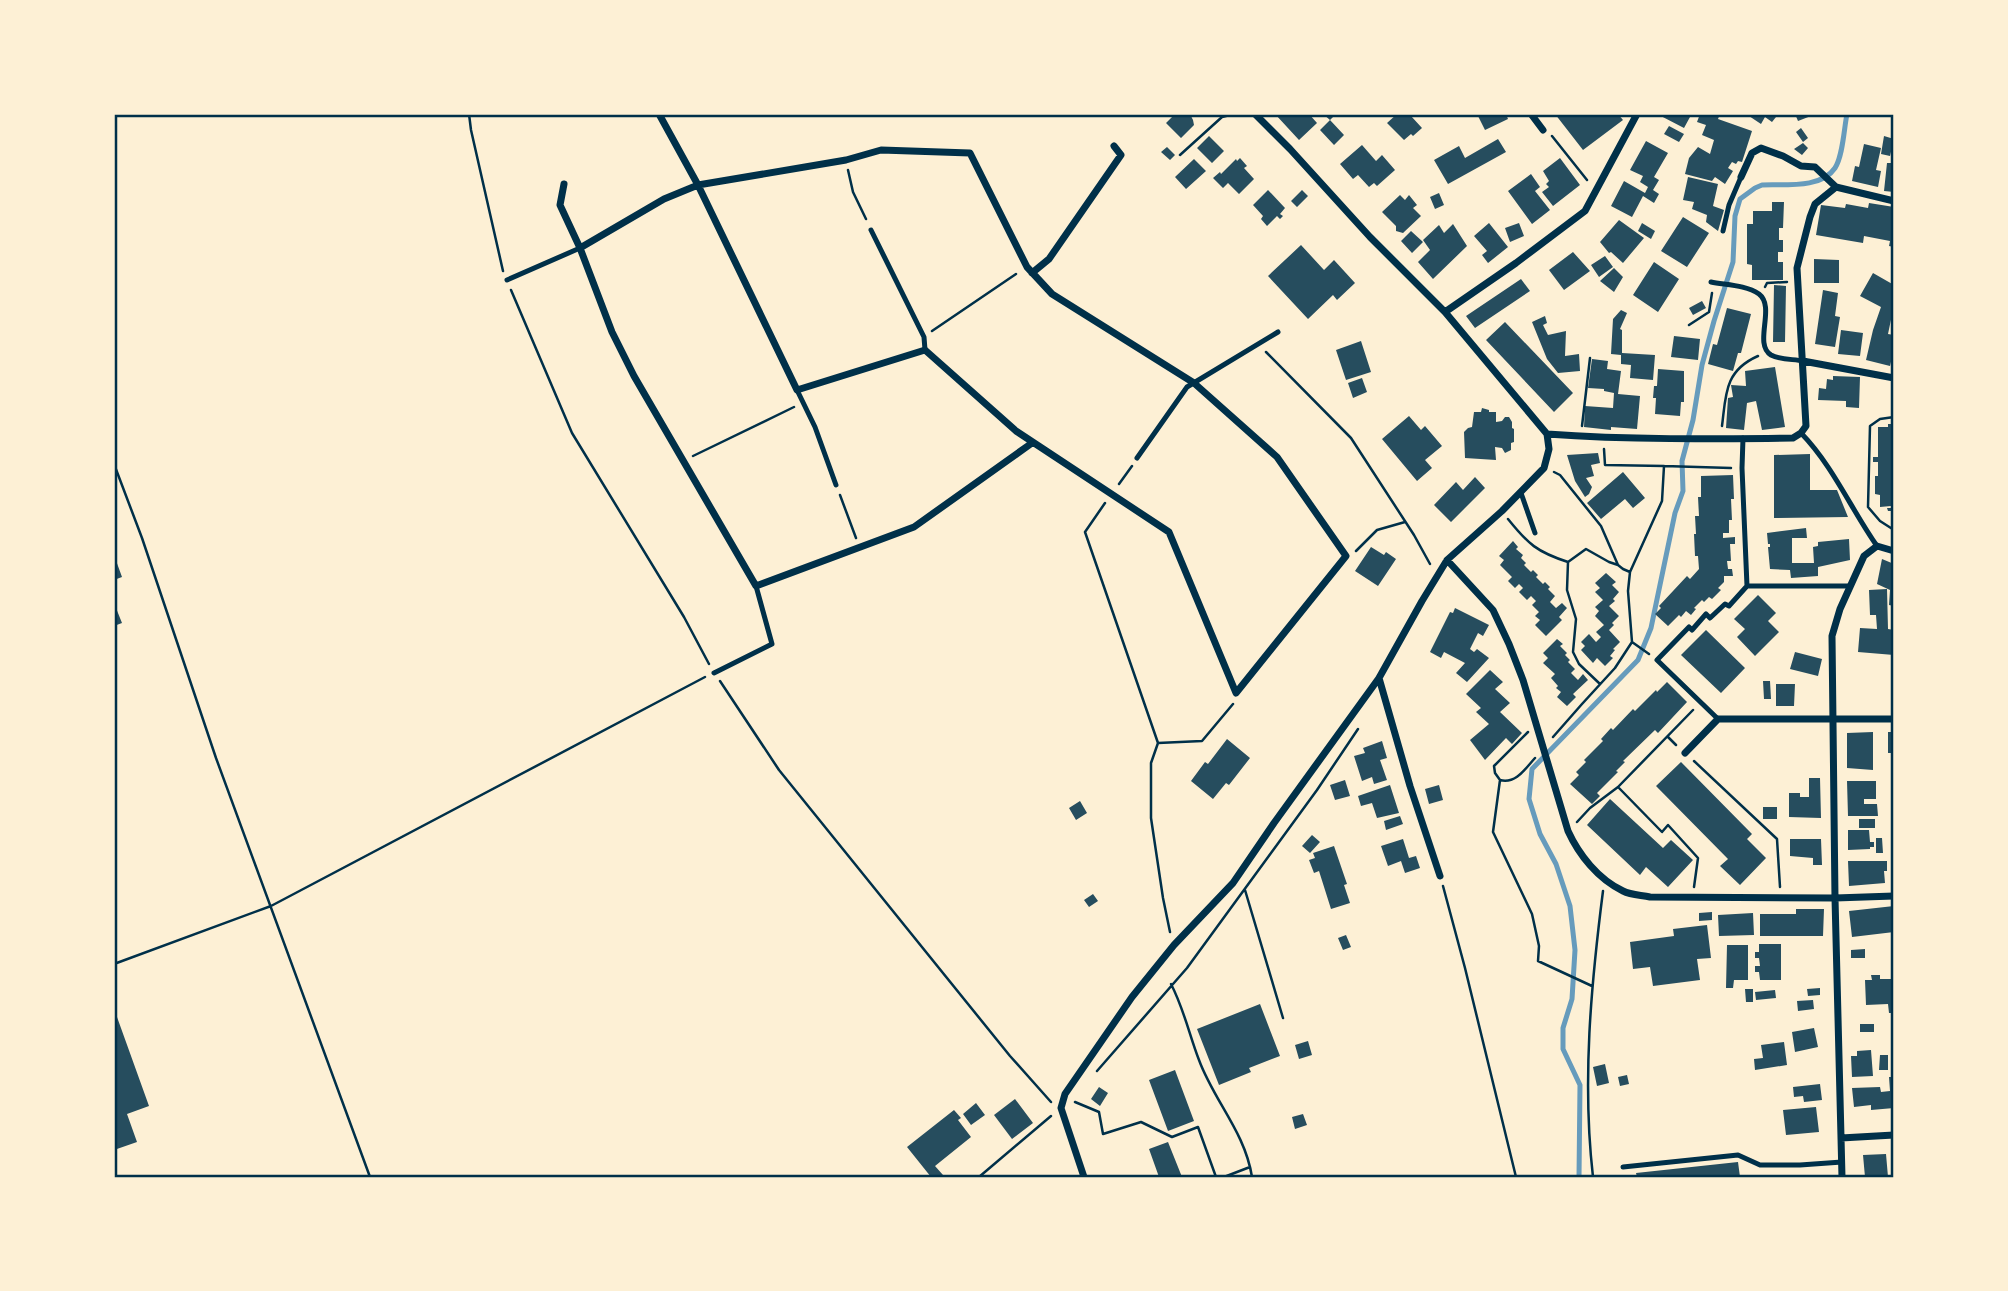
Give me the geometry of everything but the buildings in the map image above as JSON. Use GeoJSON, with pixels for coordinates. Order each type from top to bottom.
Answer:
{"type":"FeatureCollection","features":[{"type":"Feature","properties":{"kind":"street"},"geometry":{"type":"LineString","coordinates":[[580,248],[664,199],[698,185],[846,160],[881,150],[970,153],[1029,270],[1052,294],[1194,383],[1277,457],[1346,556],[1236,693],[1169,532],[1032,443],[925,351],[797,390],[698,185],[659,114]]}},
{"type":"Feature","properties":{"kind":"street"},"geometry":{"type":"LineString","coordinates":[[1084,1177],[1061,1108],[1065,1094],[1132,997],[1174,945],[1233,883],[1379,678],[1447,560],[1521,493],[1544,468],[1549,449],[1547,434],[1444,312],[1255,114]]}},
{"type":"Feature","properties":{"kind":"street"},"geometry":{"type":"LineString","coordinates":[[1531,114],[1543,130]]}},
{"type":"Feature","properties":{"kind":"street"},"geometry":{"type":"LineString","coordinates":[[1444,312],[1585,211],[1637,114]]}},
{"type":"Feature","properties":{"kind":"street"},"geometry":{"type":"LineString","coordinates":[[1029,270],[1049,259],[1121,155],[1115,146]]}},
{"type":"Feature","properties":{"kind":"street"},"geometry":{"type":"LineString","coordinates":[[1741,177],[1752,153],[1761,148],[1801,166],[1815,167],[1836,187],[1894,201]]}},
{"type":"Feature","properties":{"kind":"street"},"geometry":{"type":"LineString","coordinates":[[564,184],[560,205],[617,343],[755,586],[914,527],[1032,443]]}},
{"type":"Feature","properties":{"kind":"street"},"geometry":{"type":"LineString","coordinates":[[1547,434],[1603,438],[1698,439],[1793,438],[1801,433],[1806,426],[1797,268],[1815,204],[1836,187]]}},
{"type":"Feature","properties":{"kind":"street"},"geometry":{"type":"LineString","coordinates":[[1804,361],[1894,378]]}},
{"type":"Feature","properties":{"kind":"street"},"geometry":{"type":"LineString","coordinates":[[1842,1177],[1832,636],[1840,609],[1864,556],[1877,546],[1894,551]]}},
{"type":"Feature","properties":{"kind":"street"},"geometry":{"type":"LineString","coordinates":[[1447,560],[1493,610],[1523,680],[1554,789],[1574,846],[1605,880],[1625,892],[1650,897],[1894,896]]}},
{"type":"Feature","properties":{"kind":"street"},"geometry":{"type":"LineString","coordinates":[[1379,678],[1410,786],[1440,876]]}},
{"type":"Feature","properties":{"kind":"street"},"geometry":{"type":"LineString","coordinates":[[1685,753],[1718,719],[1894,719]]}},
{"type":"Feature","properties":{"kind":"street"},"geometry":{"type":"LineString","coordinates":[[1841,1138],[1894,1135]]}},
{"type":"Feature","properties":{"kind":"lane"},"geometry":{"type":"LineString","coordinates":[[1723,231],[1729,205],[1741,177]]}},
{"type":"Feature","properties":{"kind":"lane"},"geometry":{"type":"LineString","coordinates":[[871,230],[923,337],[925,351]]}},
{"type":"Feature","properties":{"kind":"lane"},"geometry":{"type":"LineString","coordinates":[[507,280],[580,248]]}},
{"type":"Feature","properties":{"kind":"lane"},"geometry":{"type":"LineString","coordinates":[[1712,282],[1744,288],[1760,295],[1765,304],[1764,346],[1767,352],[1774,357],[1804,361]]}},
{"type":"Feature","properties":{"kind":"lane"},"geometry":{"type":"LineString","coordinates":[[1138,458],[1187,387],[1278,332]]}},
{"type":"Feature","properties":{"kind":"lane"},"geometry":{"type":"LineString","coordinates":[[797,390],[815,427],[836,485]]}},
{"type":"Feature","properties":{"kind":"lane"},"geometry":{"type":"LineString","coordinates":[[1801,433],[1818,450],[1877,546]]}},
{"type":"Feature","properties":{"kind":"lane"},"geometry":{"type":"LineString","coordinates":[[1718,719],[1657,660],[1689,627],[1692,630],[1706,614],[1710,618],[1725,604],[1729,606],[1747,586],[1742,468],[1744,438]]}},
{"type":"Feature","properties":{"kind":"lane"},"geometry":{"type":"LineString","coordinates":[[1521,493],[1535,533]]}},
{"type":"Feature","properties":{"kind":"lane"},"geometry":{"type":"LineString","coordinates":[[714,673],[772,644],[755,586]]}},
{"type":"Feature","properties":{"kind":"lane"},"geometry":{"type":"LineString","coordinates":[[1747,586],[1850,586]]}},
{"type":"Feature","properties":{"kind":"lane"},"geometry":{"type":"LineString","coordinates":[[1623,1167],[1738,1155],[1760,1165],[1842,1161]]}},
{"type":"Feature","properties":{"kind":"path"},"geometry":{"type":"LineString","coordinates":[[469,114],[502,268],[572,433],[684,617],[714,673],[779,770],[1010,1056],[1048,1100],[1061,1108],[979,1177]]}},
{"type":"Feature","properties":{"kind":"path"},"geometry":{"type":"LineString","coordinates":[[1180,155],[1222,117],[1234,114]]}},
{"type":"Feature","properties":{"kind":"path"},"geometry":{"type":"LineString","coordinates":[[1543,130],[1553,136],[1595,191]]}},
{"type":"Feature","properties":{"kind":"path"},"geometry":{"type":"LineString","coordinates":[[846,160],[853,192],[871,230]]}},
{"type":"Feature","properties":{"kind":"path"},"geometry":{"type":"LineString","coordinates":[[923,337],[1029,270]]}},
{"type":"Feature","properties":{"kind":"path"},"geometry":{"type":"LineString","coordinates":[[1689,325],[1709,312],[1712,282]]}},
{"type":"Feature","properties":{"kind":"path"},"geometry":{"type":"LineString","coordinates":[[1760,295],[1767,283],[1798,282]]}},
{"type":"Feature","properties":{"kind":"path"},"geometry":{"type":"LineString","coordinates":[[1259,344],[1351,438],[1428,562]]}},
{"type":"Feature","properties":{"kind":"path"},"geometry":{"type":"LineString","coordinates":[[1716,438],[1722,429],[1727,386],[1735,373],[1752,359],[1767,352]]}},
{"type":"Feature","properties":{"kind":"path"},"geometry":{"type":"LineString","coordinates":[[1581,436],[1590,358]]}},
{"type":"Feature","properties":{"kind":"path"},"geometry":{"type":"LineString","coordinates":[[683,460],[803,402]]}},
{"type":"Feature","properties":{"kind":"path"},"geometry":{"type":"LineString","coordinates":[[1894,417],[1880,419],[1870,426],[1870,469],[1867,476],[1868,507],[1894,530]]}},
{"type":"Feature","properties":{"kind":"path"},"geometry":{"type":"LineString","coordinates":[[1603,438],[1605,465],[1742,468]]}},
{"type":"Feature","properties":{"kind":"path"},"geometry":{"type":"LineString","coordinates":[[1138,458],[1085,532],[1158,743],[1151,762],[1151,818],[1163,898],[1174,945]]}},
{"type":"Feature","properties":{"kind":"path"},"geometry":{"type":"LineString","coordinates":[[114,464],[142,538],[216,758],[370,1177]]}},
{"type":"Feature","properties":{"kind":"path"},"geometry":{"type":"LineString","coordinates":[[1546,745],[1615,668],[1632,642],[1628,591],[1630,572],[1662,500],[1664,467]]}},
{"type":"Feature","properties":{"kind":"path"},"geometry":{"type":"LineString","coordinates":[[1544,468],[1560,475],[1601,526],[1618,565]]}},
{"type":"Feature","properties":{"kind":"path"},"geometry":{"type":"LineString","coordinates":[[836,485],[860,548]]}},
{"type":"Feature","properties":{"kind":"path"},"geometry":{"type":"LineString","coordinates":[[1502,511],[1525,540],[1544,554],[1568,562]]}},
{"type":"Feature","properties":{"kind":"path"},"geometry":{"type":"LineString","coordinates":[[1346,556],[1356,551],[1377,530],[1405,522]]}},
{"type":"Feature","properties":{"kind":"path"},"geometry":{"type":"LineString","coordinates":[[1568,562],[1586,549],[1630,572]]}},
{"type":"Feature","properties":{"kind":"path"},"geometry":{"type":"LineString","coordinates":[[1568,562],[1567,590],[1576,619],[1573,652],[1579,664],[1600,684]]}},
{"type":"Feature","properties":{"kind":"path"},"geometry":{"type":"LineString","coordinates":[[1632,642],[1657,660]]}},
{"type":"Feature","properties":{"kind":"path"},"geometry":{"type":"LineString","coordinates":[[114,964],[271,906],[714,673]]}},
{"type":"Feature","properties":{"kind":"path"},"geometry":{"type":"LineString","coordinates":[[1158,743],[1202,741],[1231,707],[1236,693]]}},
{"type":"Feature","properties":{"kind":"path"},"geometry":{"type":"LineString","coordinates":[[1568,831],[1590,808],[1618,787],[1700,702]]}},
{"type":"Feature","properties":{"kind":"path"},"geometry":{"type":"LineString","coordinates":[[1535,725],[1504,754],[1494,766],[1495,773],[1500,780],[1507,782],[1515,779],[1537,755]]}},
{"type":"Feature","properties":{"kind":"path"},"geometry":{"type":"LineString","coordinates":[[1668,737],[1777,839],[1781,897]]}},
{"type":"Feature","properties":{"kind":"path"},"geometry":{"type":"LineString","coordinates":[[1500,780],[1493,832],[1532,914],[1539,947],[1538,961],[1592,986]]}},
{"type":"Feature","properties":{"kind":"path"},"geometry":{"type":"LineString","coordinates":[[1618,787],[1662,832],[1668,825],[1698,858],[1693,897]]}},
{"type":"Feature","properties":{"kind":"path"},"geometry":{"type":"LineString","coordinates":[[1440,876],[1516,1177]]}},
{"type":"Feature","properties":{"kind":"path"},"geometry":{"type":"LineString","coordinates":[[1593,1177],[1589,1143],[1589,1052],[1592,986],[1605,880]]}},
{"type":"Feature","properties":{"kind":"path"},"geometry":{"type":"LineString","coordinates":[[1245,890],[1283,1018]]}},
{"type":"Feature","properties":{"kind":"path"},"geometry":{"type":"LineString","coordinates":[[1171,984],[1182,1004],[1199,1060],[1229,1115],[1250,1167],[1251,1177]]}},
{"type":"Feature","properties":{"kind":"path"},"geometry":{"type":"LineString","coordinates":[[1075,1102],[1099,1112],[1103,1133],[1141,1122],[1172,1136],[1198,1127],[1216,1177]]}},
{"type":"Feature","properties":{"kind":"path"},"geometry":{"type":"LineString","coordinates":[[1224,1177],[1250,1167]]}},
{"type":"Feature","properties":{"kind":"waterway"},"geometry":{"type":"LineString","coordinates":[[1579,1177],[1580,1085],[1563,1049],[1563,1028],[1572,999],[1575,950],[1570,906],[1556,864],[1540,834],[1529,799],[1532,769],[1638,660],[1651,628],[1675,513],[1683,491],[1682,461],[1693,420],[1702,365],[1733,262],[1735,216],[1740,199],[1762,185],[1802,184],[1829,175],[1840,156],[1847,114]]}}]}
